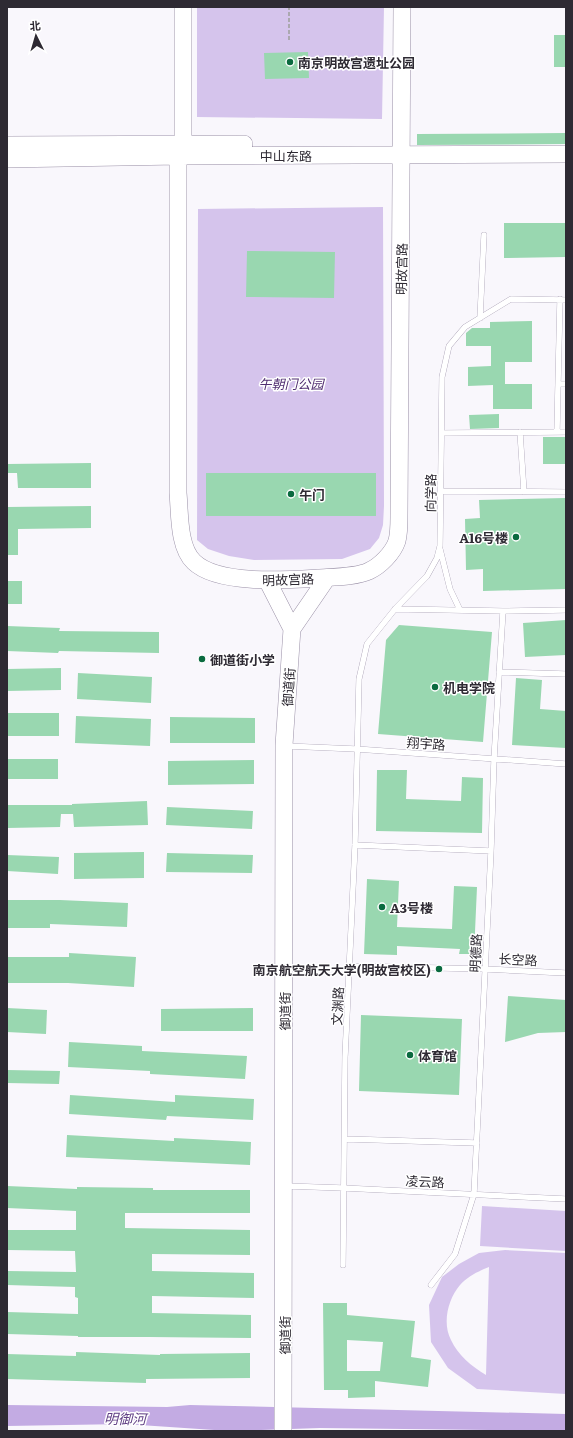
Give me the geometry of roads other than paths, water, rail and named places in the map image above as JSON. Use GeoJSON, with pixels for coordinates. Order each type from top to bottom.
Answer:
{"type":"FeatureCollection","features":[{"type":"Feature","properties":{"kind":"main road","name":"明故宫路"},"geometry":{"type":"LineString","coordinates":[[183,7],[180,150],[178,493],[183,544],[194,562],[206,571],[233,577],[267,580],[327,578],[368,572],[385,559],[397,542],[399,532],[402,7]]}},
{"type":"Feature","properties":{"kind":"main road","name":"中山东路"},"geometry":{"type":"LineString","coordinates":[[402,149],[566,142]]}},
{"type":"Feature","properties":{"kind":"main road","name":"中山东路"},"geometry":{"type":"LineString","coordinates":[[7,145],[180,150],[402,149],[566,154]]}},
{"type":"Feature","properties":{"kind":"main road","name":"中山东路"},"geometry":{"type":"LineString","coordinates":[[7,159],[180,150]]}},
{"type":"Feature","properties":{"kind":"main road"},"geometry":{"type":"LineString","coordinates":[[267,580],[292,629],[327,578]]}},
{"type":"Feature","properties":{"kind":"main road","name":"御道街"},"geometry":{"type":"LineString","coordinates":[[284,1431],[284,745],[292,629]]}},
{"type":"Feature","properties":{"kind":"lane"},"geometry":{"type":"LineString","coordinates":[[480,318],[484,235]]}},
{"type":"Feature","properties":{"kind":"lane","name":"向学路"},"geometry":{"type":"LineString","coordinates":[[356,749],[359,679],[367,644],[395,609],[427,576],[437,558],[440,546],[442,377],[449,346],[465,328],[511,299],[563,300]]}},
{"type":"Feature","properties":{"kind":"lane"},"geometry":{"type":"LineString","coordinates":[[557,432],[563,300]]}},
{"type":"Feature","properties":{"kind":"lane"},"geometry":{"type":"LineString","coordinates":[[558,384],[566,384]]}},
{"type":"Feature","properties":{"kind":"lane"},"geometry":{"type":"LineString","coordinates":[[442,432],[566,432]]}},
{"type":"Feature","properties":{"kind":"lane"},"geometry":{"type":"LineString","coordinates":[[520,432],[524,492]]}},
{"type":"Feature","properties":{"kind":"lane"},"geometry":{"type":"LineString","coordinates":[[441,491],[566,492]]}},
{"type":"Feature","properties":{"kind":"lane"},"geometry":{"type":"LineString","coordinates":[[440,546],[450,589],[460,610]]}},
{"type":"Feature","properties":{"kind":"lane"},"geometry":{"type":"LineString","coordinates":[[395,609],[503,611],[566,610]]}},
{"type":"Feature","properties":{"kind":"lane","name":"明德路"},"geometry":{"type":"LineString","coordinates":[[431,1286],[455,1254],[474,1194],[491,851],[494,759],[503,611]]}},
{"type":"Feature","properties":{"kind":"lane"},"geometry":{"type":"LineString","coordinates":[[499,672],[566,674]]}},
{"type":"Feature","properties":{"kind":"lane","name":"翔宇路"},"geometry":{"type":"LineString","coordinates":[[284,745],[566,764]]}},
{"type":"Feature","properties":{"kind":"lane","name":"文渊路"},"geometry":{"type":"LineString","coordinates":[[343,1265],[345,1057],[355,845],[356,749]]}},
{"type":"Feature","properties":{"kind":"lane"},"geometry":{"type":"LineString","coordinates":[[355,845],[491,851]]}},
{"type":"Feature","properties":{"kind":"lane","name":"长空路"},"geometry":{"type":"LineString","coordinates":[[350,966],[566,972]]}},
{"type":"Feature","properties":{"kind":"lane"},"geometry":{"type":"LineString","coordinates":[[345,1138],[477,1143]]}},
{"type":"Feature","properties":{"kind":"lane","name":"凌云路"},"geometry":{"type":"LineString","coordinates":[[284,1186],[566,1199]]}},
{"type":"Feature","properties":{"kind":"water","name":"明御河"},"geometry":{"type":"Polygon","coordinates":[[[7,1405],[167,1407],[190,1405],[566,1414],[566,1431],[320,1428],[229,1431],[125,1424],[7,1426],[7,1405]]]}},
{"type":"Feature","properties":{"kind":"place","name":"南京明故宫遗址公园"},"geometry":{"type":"Point","coordinates":[290,62]}},
{"type":"Feature","properties":{"kind":"place","name":"午门"},"geometry":{"type":"Point","coordinates":[291,494]}},
{"type":"Feature","properties":{"kind":"place","name":"A16号楼"},"geometry":{"type":"Point","coordinates":[516,537]}},
{"type":"Feature","properties":{"kind":"place","name":"御道街小学"},"geometry":{"type":"Point","coordinates":[202,659]}},
{"type":"Feature","properties":{"kind":"place","name":"机电学院"},"geometry":{"type":"Point","coordinates":[435,687]}},
{"type":"Feature","properties":{"kind":"place","name":"A3号楼"},"geometry":{"type":"Point","coordinates":[382,907]}},
{"type":"Feature","properties":{"kind":"place","name":"南京航空航天大学(明故宫校区)"},"geometry":{"type":"Point","coordinates":[439,969]}},
{"type":"Feature","properties":{"kind":"place","name":"体育馆"},"geometry":{"type":"Point","coordinates":[410,1055]}},
{"type":"Feature","properties":{"kind":"park label","name":"午朝门公园"},"geometry":{"type":"Point","coordinates":[291,383]}}]}
